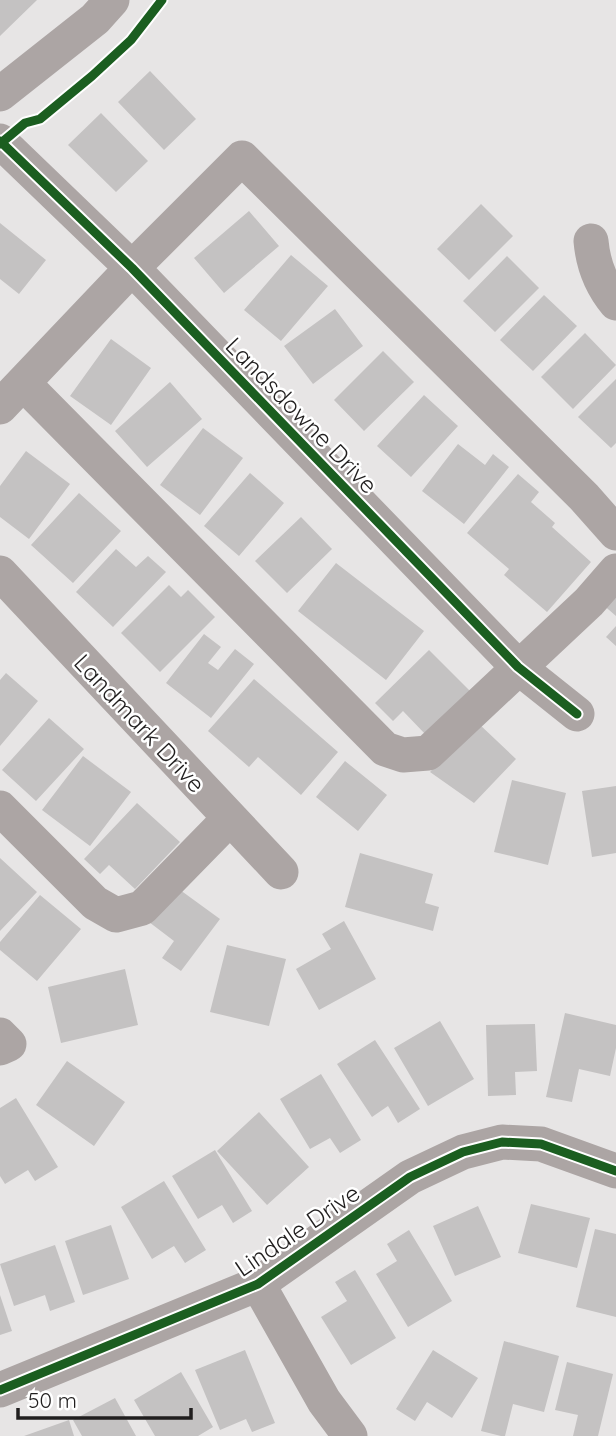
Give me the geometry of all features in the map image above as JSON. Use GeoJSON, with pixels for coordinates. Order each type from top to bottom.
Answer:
{"type":"FeatureCollection","features":[{"type":"Feature","properties":{"kind":"street"},"geometry":{"type":"LineString","coordinates":[[0,94],[94,19],[112,0]]}},
{"type":"Feature","properties":{"kind":"street","name":"Landsdowne Drive"},"geometry":{"type":"LineString","coordinates":[[0,141],[132,268],[518,667],[577,714]]}},
{"type":"Feature","properties":{"kind":"street"},"geometry":{"type":"LineString","coordinates":[[616,533],[242,158],[11,395],[385,749],[403,755],[428,753],[589,603],[616,571]]}},
{"type":"Feature","properties":{"kind":"street"},"geometry":{"type":"LineString","coordinates":[[591,241],[597,270],[616,303]]}},
{"type":"Feature","properties":{"kind":"street","name":"Landmark Drive"},"geometry":{"type":"LineString","coordinates":[[0,573],[281,872]]}},
{"type":"Feature","properties":{"kind":"street"},"geometry":{"type":"LineString","coordinates":[[0,808],[95,903],[116,915],[142,908],[230,818]]}},
{"type":"Feature","properties":{"kind":"street","name":"Lindale Drive"},"geometry":{"type":"LineString","coordinates":[[0,1390],[258,1284],[410,1177],[463,1152],[502,1142],[541,1144],[616,1171]]}},
{"type":"Feature","properties":{"kind":"street"},"geometry":{"type":"LineString","coordinates":[[258,1284],[324,1401],[350,1436]]}},
{"type":"Feature","properties":{"kind":"building"},"geometry":{"type":"Polygon","coordinates":[[[0,0],[37,0],[0,36],[0,0]]]}},
{"type":"Feature","properties":{"kind":"building"},"geometry":{"type":"Polygon","coordinates":[[[150,71],[196,119],[164,150],[118,102],[150,71]]]}},
{"type":"Feature","properties":{"kind":"building"},"geometry":{"type":"Polygon","coordinates":[[[101,113],[148,161],[116,192],[68,145],[101,113]]]}},
{"type":"Feature","properties":{"kind":"building"},"geometry":{"type":"Polygon","coordinates":[[[481,204],[513,236],[469,280],[437,249],[481,204]]]}},
{"type":"Feature","properties":{"kind":"building"},"geometry":{"type":"Polygon","coordinates":[[[249,211],[279,246],[224,293],[194,258],[249,211]]]}},
{"type":"Feature","properties":{"kind":"building"},"geometry":{"type":"Polygon","coordinates":[[[0,223],[46,260],[19,294],[0,279],[0,223]]]}},
{"type":"Feature","properties":{"kind":"building"},"geometry":{"type":"Polygon","coordinates":[[[291,255],[328,286],[281,341],[244,310],[291,255]]]}},
{"type":"Feature","properties":{"kind":"building"},"geometry":{"type":"Polygon","coordinates":[[[507,256],[539,288],[495,332],[463,301],[507,256]]]}},
{"type":"Feature","properties":{"kind":"building"},"geometry":{"type":"Polygon","coordinates":[[[544,295],[577,326],[533,371],[500,340],[544,295]]]}},
{"type":"Feature","properties":{"kind":"building"},"geometry":{"type":"Polygon","coordinates":[[[335,309],[363,346],[313,384],[284,346],[335,309]]]}},
{"type":"Feature","properties":{"kind":"building"},"geometry":{"type":"Polygon","coordinates":[[[585,333],[616,365],[573,409],[541,377],[585,333]]]}},
{"type":"Feature","properties":{"kind":"building"},"geometry":{"type":"Polygon","coordinates":[[[111,339],[151,368],[111,425],[70,396],[111,339]]]}},
{"type":"Feature","properties":{"kind":"building"},"geometry":{"type":"Polygon","coordinates":[[[383,351],[414,382],[364,431],[334,400],[383,351]]]}},
{"type":"Feature","properties":{"kind":"building"},"geometry":{"type":"Polygon","coordinates":[[[616,379],[616,443],[611,448],[578,417],[616,379]]]}},
{"type":"Feature","properties":{"kind":"building"},"geometry":{"type":"Polygon","coordinates":[[[170,382],[202,419],[147,467],[115,431],[170,382]]]}},
{"type":"Feature","properties":{"kind":"building"},"geometry":{"type":"Polygon","coordinates":[[[424,395],[458,426],[411,477],[377,446],[424,395]]]}},
{"type":"Feature","properties":{"kind":"building"},"geometry":{"type":"Polygon","coordinates":[[[203,428],[243,458],[200,515],[160,485],[203,428]]]}},
{"type":"Feature","properties":{"kind":"building"},"geometry":{"type":"Polygon","coordinates":[[[458,444],[485,465],[493,454],[509,467],[464,524],[422,491],[458,444]]]}},
{"type":"Feature","properties":{"kind":"building"},"geometry":{"type":"Polygon","coordinates":[[[26,451],[70,484],[29,539],[0,517],[0,486],[26,451]]]}},
{"type":"Feature","properties":{"kind":"building"},"geometry":{"type":"Polygon","coordinates":[[[250,473],[284,503],[239,556],[204,526],[250,473]]]}},
{"type":"Feature","properties":{"kind":"building"},"geometry":{"type":"Polygon","coordinates":[[[518,474],[539,492],[531,502],[555,523],[552,527],[591,562],[547,612],[504,575],[509,569],[467,533],[518,474]]]}},
{"type":"Feature","properties":{"kind":"building"},"geometry":{"type":"Polygon","coordinates":[[[79,493],[121,531],[73,583],[31,545],[79,493]]]}},
{"type":"Feature","properties":{"kind":"building"},"geometry":{"type":"Polygon","coordinates":[[[301,517],[332,549],[287,593],[255,561],[301,517]]]}},
{"type":"Feature","properties":{"kind":"building"},"geometry":{"type":"Polygon","coordinates":[[[116,549],[136,567],[148,556],[166,572],[113,627],[76,592],[116,549]]]}},
{"type":"Feature","properties":{"kind":"building"},"geometry":{"type":"Polygon","coordinates":[[[336,563],[424,631],[386,680],[298,611],[336,563]]]}},
{"type":"Feature","properties":{"kind":"building"},"geometry":{"type":"Polygon","coordinates":[[[169,585],[181,597],[188,590],[215,617],[160,672],[121,633],[169,585]]]}},
{"type":"Feature","properties":{"kind":"building"},"geometry":{"type":"Polygon","coordinates":[[[616,587],[616,616],[601,603],[616,587]]]}},
{"type":"Feature","properties":{"kind":"building"},"geometry":{"type":"Polygon","coordinates":[[[616,626],[616,646],[606,637],[616,626]]]}},
{"type":"Feature","properties":{"kind":"building"},"geometry":{"type":"Polygon","coordinates":[[[204,634],[221,647],[208,663],[218,670],[235,649],[254,664],[211,718],[166,683],[204,634]]]}},
{"type":"Feature","properties":{"kind":"building"},"geometry":{"type":"Polygon","coordinates":[[[429,650],[470,691],[426,735],[403,711],[393,721],[375,703],[429,650]]]}},
{"type":"Feature","properties":{"kind":"building"},"geometry":{"type":"Polygon","coordinates":[[[6,673],[38,701],[0,746],[0,680],[6,673]]]}},
{"type":"Feature","properties":{"kind":"building"},"geometry":{"type":"Polygon","coordinates":[[[254,679],[338,752],[301,795],[258,757],[249,767],[208,731],[254,679]]]}},
{"type":"Feature","properties":{"kind":"building"},"geometry":{"type":"Polygon","coordinates":[[[49,718],[84,749],[36,801],[2,770],[49,718]]]}},
{"type":"Feature","properties":{"kind":"building"},"geometry":{"type":"Polygon","coordinates":[[[478,723],[516,759],[474,803],[430,772],[478,723]]]}},
{"type":"Feature","properties":{"kind":"building"},"geometry":{"type":"Polygon","coordinates":[[[83,756],[131,792],[90,846],[42,810],[83,756]]]}},
{"type":"Feature","properties":{"kind":"building"},"geometry":{"type":"Polygon","coordinates":[[[345,761],[387,795],[358,831],[316,797],[345,761]]]}},
{"type":"Feature","properties":{"kind":"building"},"geometry":{"type":"Polygon","coordinates":[[[512,780],[566,793],[548,865],[494,852],[512,780]]]}},
{"type":"Feature","properties":{"kind":"building"},"geometry":{"type":"Polygon","coordinates":[[[616,786],[616,853],[592,857],[582,791],[616,786]]]}},
{"type":"Feature","properties":{"kind":"building"},"geometry":{"type":"Polygon","coordinates":[[[137,803],[180,842],[135,889],[109,865],[100,874],[84,859],[137,803]]]}},
{"type":"Feature","properties":{"kind":"building"},"geometry":{"type":"Polygon","coordinates":[[[360,853],[433,874],[425,903],[439,907],[433,931],[345,907],[360,853]]]}},
{"type":"Feature","properties":{"kind":"building"},"geometry":{"type":"Polygon","coordinates":[[[0,858],[37,892],[0,931],[0,858]]]}},
{"type":"Feature","properties":{"kind":"building"},"geometry":{"type":"Polygon","coordinates":[[[176,887],[220,919],[181,971],[162,958],[174,941],[149,922],[176,887]]]}},
{"type":"Feature","properties":{"kind":"building"},"geometry":{"type":"Polygon","coordinates":[[[40,895],[81,929],[37,981],[0,950],[0,942],[40,895]]]}},
{"type":"Feature","properties":{"kind":"building"},"geometry":{"type":"Polygon","coordinates":[[[344,921],[376,979],[319,1010],[296,969],[331,949],[322,934],[344,921]]]}},
{"type":"Feature","properties":{"kind":"building"},"geometry":{"type":"Polygon","coordinates":[[[227,945],[286,959],[269,1026],[210,1012],[227,945]]]}},
{"type":"Feature","properties":{"kind":"building"},"geometry":{"type":"Polygon","coordinates":[[[125,969],[138,1025],[61,1043],[48,987],[125,969]]]}},
{"type":"Feature","properties":{"kind":"building"},"geometry":{"type":"Polygon","coordinates":[[[565,1013],[616,1025],[616,1048],[610,1076],[579,1069],[572,1102],[546,1097],[565,1013]]]}},
{"type":"Feature","properties":{"kind":"building"},"geometry":{"type":"Polygon","coordinates":[[[440,1021],[474,1079],[428,1106],[394,1048],[440,1021]]]}},
{"type":"Feature","properties":{"kind":"building"},"geometry":{"type":"Polygon","coordinates":[[[535,1024],[537,1071],[515,1072],[516,1095],[488,1096],[486,1025],[535,1024]]]}},
{"type":"Feature","properties":{"kind":"building"},"geometry":{"type":"Polygon","coordinates":[[[375,1040],[420,1109],[398,1123],[388,1106],[372,1117],[337,1064],[375,1040]]]}},
{"type":"Feature","properties":{"kind":"building"},"geometry":{"type":"Polygon","coordinates":[[[67,1061],[125,1102],[94,1146],[36,1105],[67,1061]]]}},
{"type":"Feature","properties":{"kind":"building"},"geometry":{"type":"Polygon","coordinates":[[[321,1074],[361,1140],[340,1153],[330,1138],[310,1149],[280,1099],[321,1074]]]}},
{"type":"Feature","properties":{"kind":"building"},"geometry":{"type":"Polygon","coordinates":[[[16,1098],[58,1167],[35,1181],[28,1170],[5,1184],[0,1176],[0,1108],[16,1098]]]}},
{"type":"Feature","properties":{"kind":"building"},"geometry":{"type":"Polygon","coordinates":[[[259,1112],[309,1167],[267,1205],[217,1151],[259,1112]]]}},
{"type":"Feature","properties":{"kind":"building"},"geometry":{"type":"Polygon","coordinates":[[[215,1150],[252,1211],[233,1223],[222,1205],[198,1219],[172,1176],[215,1150]]]}},
{"type":"Feature","properties":{"kind":"building"},"geometry":{"type":"Polygon","coordinates":[[[164,1181],[206,1250],[185,1263],[174,1246],[152,1259],[121,1207],[164,1181]]]}},
{"type":"Feature","properties":{"kind":"building"},"geometry":{"type":"Polygon","coordinates":[[[531,1204],[590,1218],[577,1268],[518,1253],[531,1204]]]}},
{"type":"Feature","properties":{"kind":"building"},"geometry":{"type":"Polygon","coordinates":[[[478,1206],[501,1257],[455,1276],[433,1226],[478,1206]]]}},
{"type":"Feature","properties":{"kind":"building"},"geometry":{"type":"Polygon","coordinates":[[[111,1225],[129,1279],[83,1295],[65,1241],[111,1225]]]}},
{"type":"Feature","properties":{"kind":"building"},"geometry":{"type":"Polygon","coordinates":[[[595,1229],[616,1234],[616,1317],[576,1307],[595,1229]]]}},
{"type":"Feature","properties":{"kind":"building"},"geometry":{"type":"Polygon","coordinates":[[[409,1230],[452,1301],[408,1327],[376,1274],[397,1261],[387,1244],[409,1230]]]}},
{"type":"Feature","properties":{"kind":"building"},"geometry":{"type":"Polygon","coordinates":[[[55,1245],[75,1302],[50,1311],[45,1295],[14,1306],[0,1264],[55,1245]]]}},
{"type":"Feature","properties":{"kind":"building"},"geometry":{"type":"Polygon","coordinates":[[[355,1270],[396,1338],[351,1365],[321,1317],[347,1301],[335,1282],[355,1270]]]}},
{"type":"Feature","properties":{"kind":"building"},"geometry":{"type":"Polygon","coordinates":[[[0,1295],[12,1331],[0,1335],[0,1295]]]}},
{"type":"Feature","properties":{"kind":"building"},"geometry":{"type":"Polygon","coordinates":[[[504,1341],[559,1356],[544,1412],[513,1404],[505,1436],[501,1436],[481,1431],[504,1341]]]}},
{"type":"Feature","properties":{"kind":"building"},"geometry":{"type":"Polygon","coordinates":[[[245,1350],[275,1423],[252,1432],[246,1419],[220,1430],[195,1370],[245,1350]]]}},
{"type":"Feature","properties":{"kind":"building"},"geometry":{"type":"Polygon","coordinates":[[[433,1350],[478,1378],[452,1418],[427,1402],[415,1421],[396,1409],[433,1350]]]}},
{"type":"Feature","properties":{"kind":"building"},"geometry":{"type":"Polygon","coordinates":[[[567,1362],[613,1374],[598,1436],[573,1436],[578,1415],[555,1410],[567,1362]]]}},
{"type":"Feature","properties":{"kind":"building"},"geometry":{"type":"Polygon","coordinates":[[[181,1372],[213,1427],[198,1436],[155,1436],[134,1400],[181,1372]]]}},
{"type":"Feature","properties":{"kind":"building"},"geometry":{"type":"Polygon","coordinates":[[[115,1398],[136,1436],[82,1436],[73,1420],[115,1398]]]}},
{"type":"Feature","properties":{"kind":"building"},"geometry":{"type":"Polygon","coordinates":[[[69,1420],[74,1436],[24,1436],[69,1420]]]}},
{"type":"Feature","properties":{"kind":"cycle path"},"geometry":{"type":"LineString","coordinates":[[0,144],[25,123],[40,119],[92,76],[131,40],[162,0]]}},
{"type":"Feature","properties":{"kind":"cycle path"},"geometry":{"type":"LineString","coordinates":[[0,141],[132,268],[518,667],[577,714]]}},
{"type":"Feature","properties":{"kind":"cycle path"},"geometry":{"type":"LineString","coordinates":[[0,1390],[258,1284],[410,1177],[463,1152],[502,1142],[541,1144],[616,1171]]}}]}
